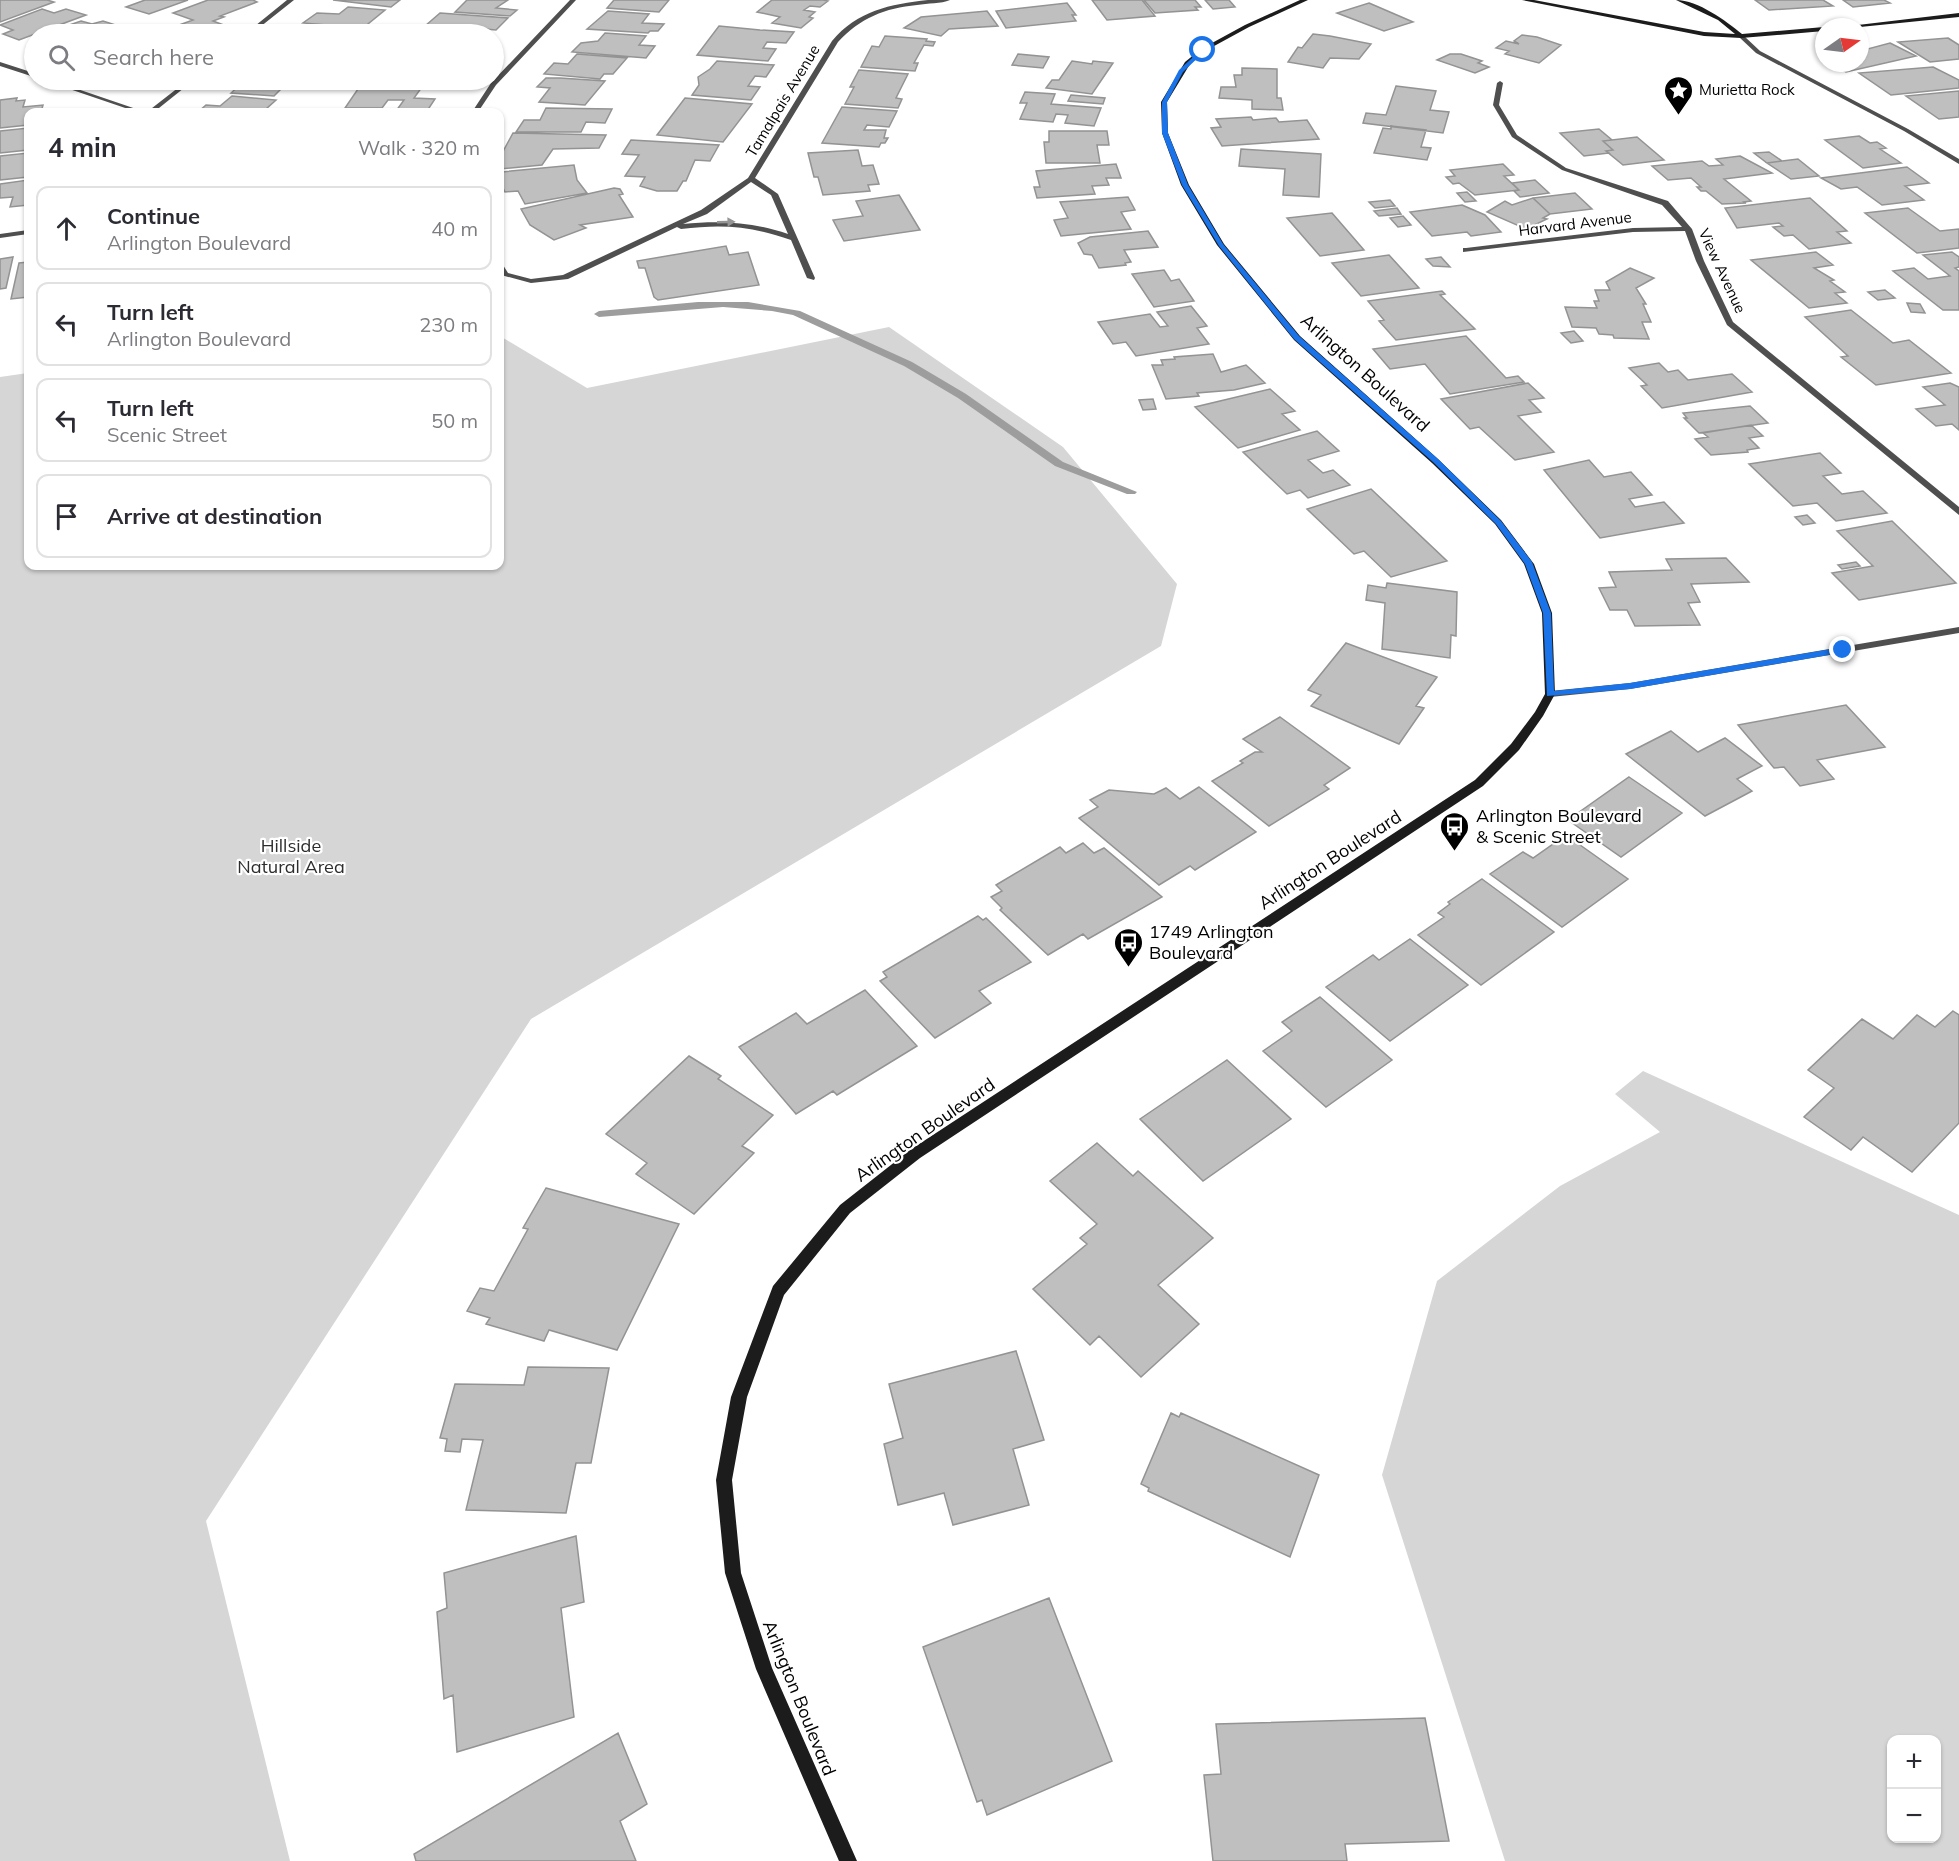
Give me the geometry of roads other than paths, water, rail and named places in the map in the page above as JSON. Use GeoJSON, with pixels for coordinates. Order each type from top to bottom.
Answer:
{"type":"FeatureCollection","features":[{"type":"Feature","properties":{"kind":"main road","name":"Arlington Boulevard"},"geometry":{"type":"LineString","coordinates":[[848,1861],[764,1669],[733,1573],[724,1480],[739,1397],[778,1291],[845,1209],[915,1154],[1479,783],[1515,747],[1539,714],[1550,694],[1547,613],[1529,564],[1498,522],[1436,461],[1297,338],[1221,245],[1185,185],[1165,133],[1164,102],[1187,63],[1203,50],[1247,26],[1305,0]]}},
{"type":"Feature","properties":{"kind":"main road"},"geometry":{"type":"LineString","coordinates":[[1525,0],[1704,34],[1741,36],[1815,30]]}},
{"type":"Feature","properties":{"kind":"main road"},"geometry":{"type":"LineString","coordinates":[[1679,0],[1720,19],[1741,36]]}},
{"type":"Feature","properties":{"kind":"main road"},"geometry":{"type":"LineString","coordinates":[[1869,24],[1959,15]]}},
{"type":"Feature","properties":{"kind":"street"},"geometry":{"type":"LineString","coordinates":[[261,24],[291,0]]}},
{"type":"Feature","properties":{"kind":"street"},"geometry":{"type":"LineString","coordinates":[[504,72],[573,0]]}},
{"type":"Feature","properties":{"kind":"street","name":"Tamalpais Avenue"},"geometry":{"type":"LineString","coordinates":[[504,273],[531,281],[565,277],[704,212],[751,179],[835,41],[848,24],[874,11],[946,0]]}},
{"type":"Feature","properties":{"kind":"street"},"geometry":{"type":"LineString","coordinates":[[1741,36],[1758,52],[1906,130],[1959,162]]}},
{"type":"Feature","properties":{"kind":"street"},"geometry":{"type":"LineString","coordinates":[[0,64],[24,72]]}},
{"type":"Feature","properties":{"kind":"street","name":"View Avenue"},"geometry":{"type":"LineString","coordinates":[[1500,83],[1496,105],[1514,136],[1564,169],[1665,203],[1688,229],[1700,261],[1730,323],[1959,512]]}},
{"type":"Feature","properties":{"kind":"street"},"geometry":{"type":"LineString","coordinates":[[76,90],[130,108]]}},
{"type":"Feature","properties":{"kind":"street"},"geometry":{"type":"LineString","coordinates":[[155,108],[178,90]]}},
{"type":"Feature","properties":{"kind":"street"},"geometry":{"type":"LineString","coordinates":[[478,108],[489,90]]}},
{"type":"Feature","properties":{"kind":"street"},"geometry":{"type":"LineString","coordinates":[[751,179],[774,195],[811,278]]}},
{"type":"Feature","properties":{"kind":"street"},"geometry":{"type":"LineString","coordinates":[[668,230],[738,222],[794,239]]}},
{"type":"Feature","properties":{"kind":"street","name":"Harvard Avenue"},"geometry":{"type":"LineString","coordinates":[[1466,250],[1633,230],[1688,229]]}},
{"type":"Feature","properties":{"kind":"street"},"geometry":{"type":"LineString","coordinates":[[0,236],[24,233]]}},
{"type":"Feature","properties":{"kind":"street"},"geometry":{"type":"LineString","coordinates":[[1550,694],[1630,686],[1959,630]]}},
{"type":"Feature","properties":{"kind":"waterway"},"geometry":{"type":"LineString","coordinates":[[599,314],[723,304],[748,305],[796,313],[908,364],[962,396],[1059,464],[1131,492]]}},
{"type":"Feature","properties":{"kind":"place","name":"Murietta Rock"},"geometry":{"type":"Point","coordinates":[1678,116]}},
{"type":"Feature","properties":{"kind":"place","name":"Arlington Boulevard & Scenic Street"},"geometry":{"type":"Point","coordinates":[1455,852]}},
{"type":"Feature","properties":{"kind":"place","name":"1749 Arlington Boulevard"},"geometry":{"type":"Point","coordinates":[1128,968]}},
{"type":"Feature","properties":{"kind":"park label","name":"Hillside Natural Area"},"geometry":{"type":"Point","coordinates":[291,856]}}]}
